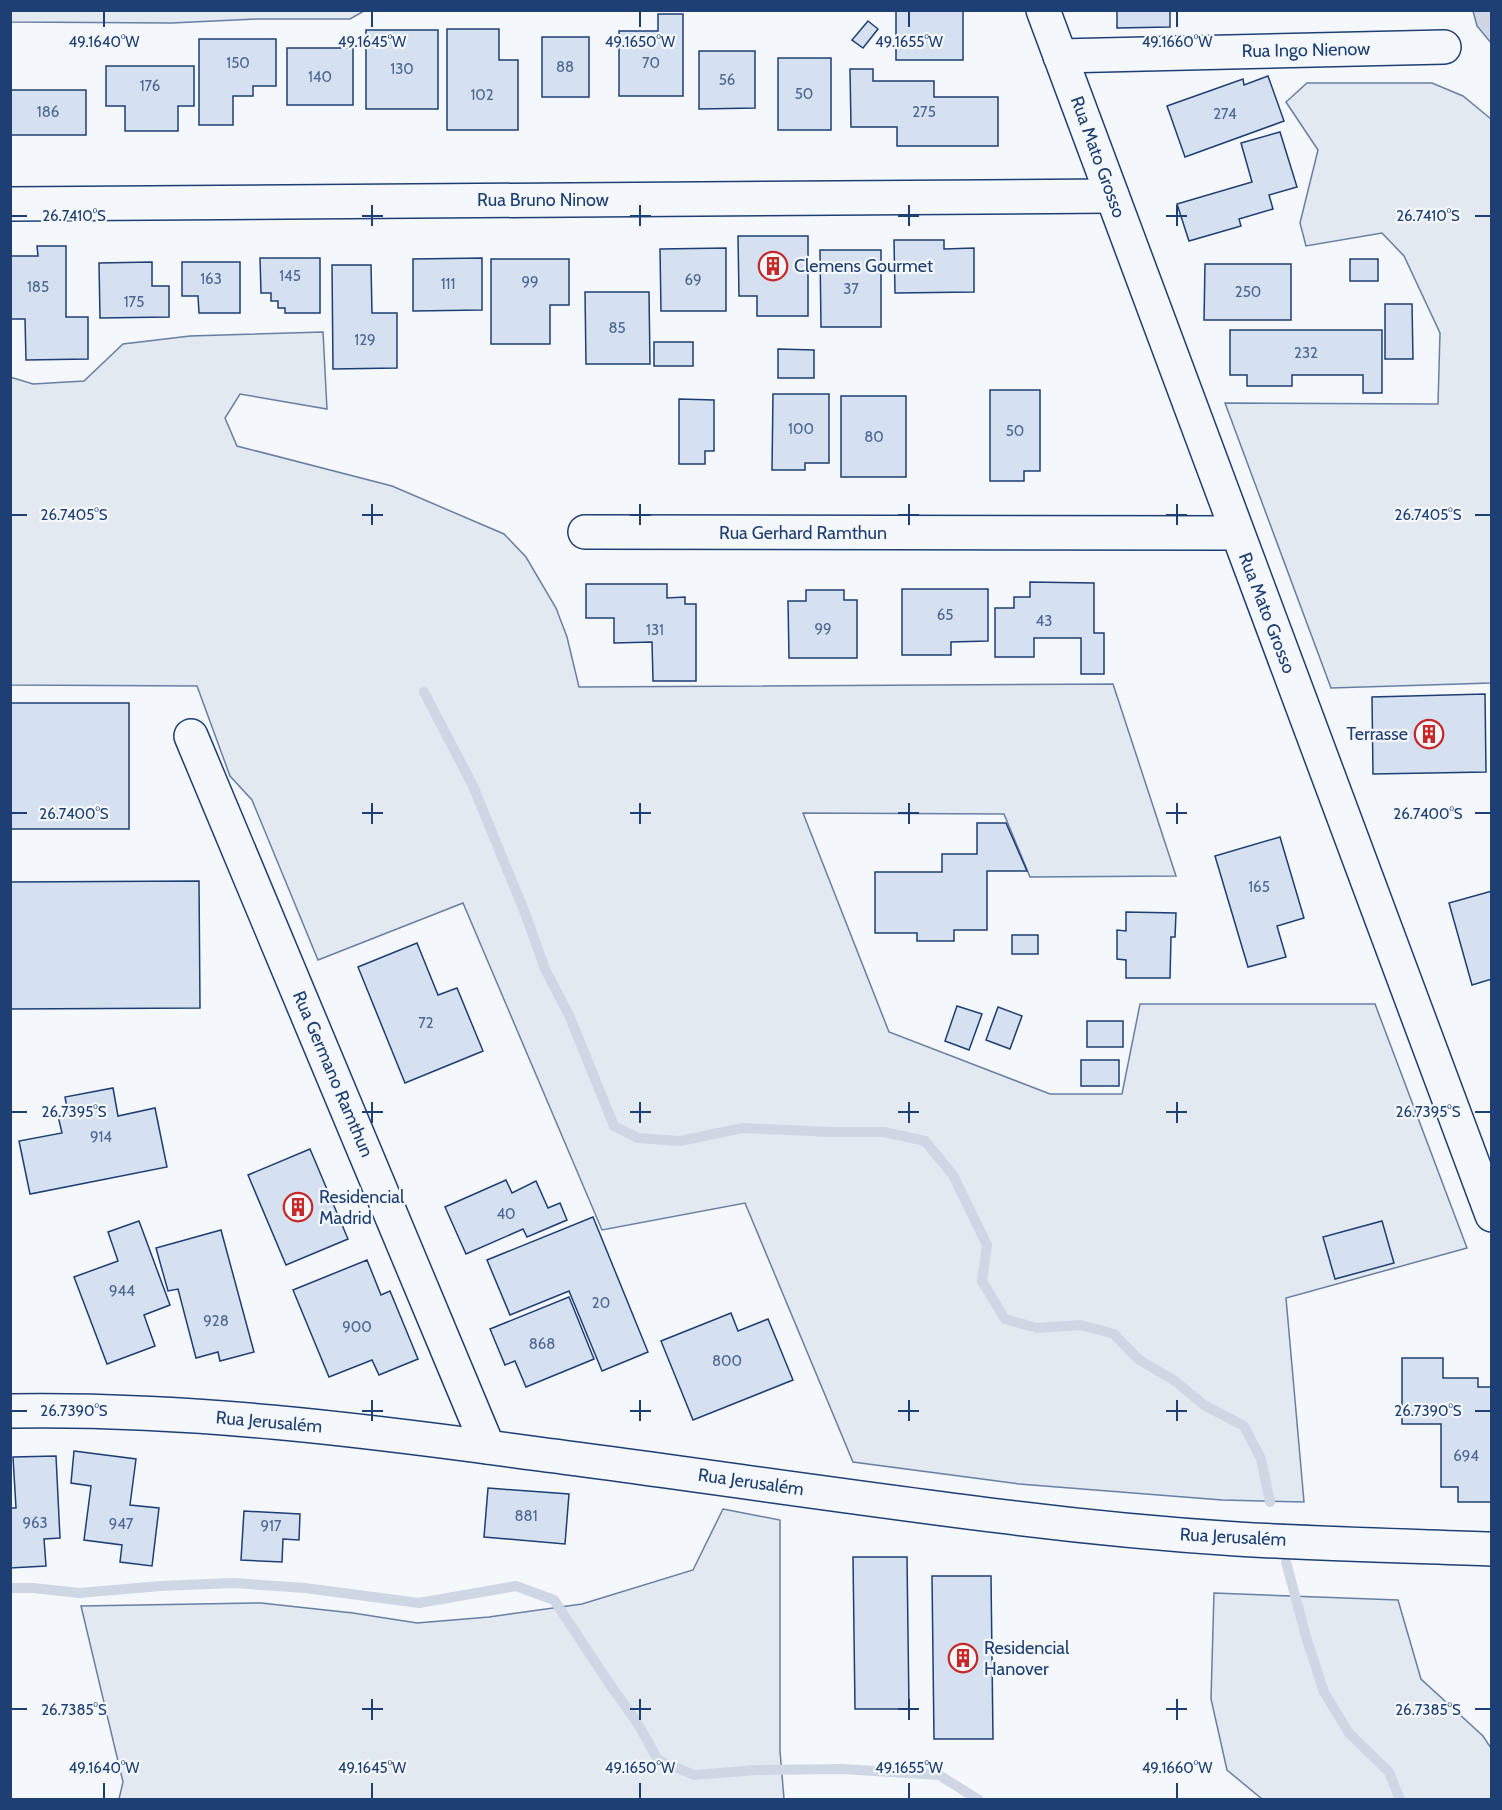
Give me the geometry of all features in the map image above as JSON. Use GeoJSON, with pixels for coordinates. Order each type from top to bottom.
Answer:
{"type":"FeatureCollection","features":[{"type":"Feature","properties":{"kind":"street","name":"Rua Mato Grosso"},"geometry":{"type":"LineString","coordinates":[[1043,10],[1491,1215]]}},
{"type":"Feature","properties":{"kind":"street","name":"Rua Ingo Nienow"},"geometry":{"type":"LineString","coordinates":[[1060,56],[1444,47]]}},
{"type":"Feature","properties":{"kind":"street","name":"Rua Bruno Ninow"},"geometry":{"type":"LineString","coordinates":[[10,204],[1112,196]]}},
{"type":"Feature","properties":{"kind":"street","name":"Rua Gerhard Ramthun"},"geometry":{"type":"LineString","coordinates":[[585,532],[1237,533]]}},
{"type":"Feature","properties":{"kind":"street","name":"Rua Germano Ramthun"},"geometry":{"type":"LineString","coordinates":[[191,736],[488,1447]]}},
{"type":"Feature","properties":{"kind":"street","name":"Rua Jerusalém"},"geometry":{"type":"LineString","coordinates":[[10,1411],[223,1417],[328,1427],[975,1513],[1105,1528],[1238,1539],[1491,1549]]}},
{"type":"Feature","properties":{"kind":"shaded area"},"geometry":{"type":"Polygon","coordinates":[[[11,10],[364,11],[350,19],[257,19],[172,23],[11,22],[11,10]]]}},
{"type":"Feature","properties":{"kind":"shaded area"},"geometry":{"type":"Polygon","coordinates":[[[1473,11],[1491,11],[1491,43],[1477,26],[1473,11]]]}},
{"type":"Feature","properties":{"kind":"shaded area"},"geometry":{"type":"Polygon","coordinates":[[[1307,83],[1432,83],[1463,96],[1491,119],[1491,683],[1331,688],[1225,403],[1438,404],[1440,333],[1404,256],[1382,233],[1306,246],[1300,223],[1318,150],[1286,102],[1307,83]]]}},
{"type":"Feature","properties":{"kind":"shaded area"},"geometry":{"type":"Polygon","coordinates":[[[323,332],[327,409],[240,394],[225,418],[237,446],[392,486],[504,534],[526,557],[556,608],[567,637],[579,687],[1113,684],[1176,876],[1030,877],[1004,814],[803,813],[889,1032],[1050,1094],[1122,1094],[1140,1004],[1375,1004],[1467,1248],[1286,1298],[1304,1502],[1222,1500],[1019,1484],[853,1462],[745,1203],[602,1230],[463,903],[318,960],[252,800],[230,776],[197,686],[11,685],[10,377],[33,384],[84,381],[123,344],[190,336],[323,332]]]}},
{"type":"Feature","properties":{"kind":"shaded area"},"geometry":{"type":"Polygon","coordinates":[[[723,1509],[780,1520],[780,1751],[784,1799],[119,1799],[123,1782],[81,1606],[261,1603],[417,1623],[489,1617],[582,1604],[693,1570],[723,1509]]]}},
{"type":"Feature","properties":{"kind":"shaded area"},"geometry":{"type":"Polygon","coordinates":[[[1214,1593],[1398,1600],[1421,1679],[1483,1736],[1491,1748],[1491,1799],[1262,1799],[1227,1770],[1211,1699],[1214,1593]]]}},
{"type":"Feature","properties":{"kind":"building"},"geometry":{"type":"Polygon","coordinates":[[[896,10],[963,10],[963,60],[896,60],[896,10]]]}},
{"type":"Feature","properties":{"kind":"building"},"geometry":{"type":"Polygon","coordinates":[[[1117,10],[1170,10],[1170,27],[1117,28],[1117,10]]]}},
{"type":"Feature","properties":{"kind":"building"},"geometry":{"type":"Polygon","coordinates":[[[658,14],[683,14],[683,96],[619,96],[619,31],[658,31],[658,14]]]}},
{"type":"Feature","properties":{"kind":"building"},"geometry":{"type":"Polygon","coordinates":[[[868,21],[878,29],[863,48],[852,40],[868,21]]]}},
{"type":"Feature","properties":{"kind":"building"},"geometry":{"type":"Polygon","coordinates":[[[447,29],[499,29],[499,60],[518,60],[518,130],[447,130],[447,29]]]}},
{"type":"Feature","properties":{"kind":"building"},"geometry":{"type":"Polygon","coordinates":[[[366,30],[438,30],[438,109],[366,109],[366,30]]]}},
{"type":"Feature","properties":{"kind":"building"},"geometry":{"type":"Polygon","coordinates":[[[542,37],[589,37],[589,97],[542,97],[542,37]]]}},
{"type":"Feature","properties":{"kind":"building"},"geometry":{"type":"Polygon","coordinates":[[[199,39],[276,39],[276,86],[253,86],[253,96],[233,96],[233,125],[199,125],[199,39]]]}},
{"type":"Feature","properties":{"kind":"building"},"geometry":{"type":"Polygon","coordinates":[[[287,48],[353,48],[353,105],[287,105],[287,48]]]}},
{"type":"Feature","properties":{"kind":"building"},"geometry":{"type":"Polygon","coordinates":[[[699,51],[755,51],[755,108],[699,109],[699,51]]]}},
{"type":"Feature","properties":{"kind":"building"},"geometry":{"type":"Polygon","coordinates":[[[778,58],[831,58],[831,130],[778,130],[778,58]]]}},
{"type":"Feature","properties":{"kind":"building"},"geometry":{"type":"Polygon","coordinates":[[[106,66],[194,66],[194,106],[178,106],[178,131],[125,131],[125,106],[106,106],[106,66]]]}},
{"type":"Feature","properties":{"kind":"building"},"geometry":{"type":"Polygon","coordinates":[[[850,69],[873,69],[873,81],[934,81],[934,97],[998,97],[998,146],[897,146],[897,127],[851,127],[850,69]]]}},
{"type":"Feature","properties":{"kind":"building"},"geometry":{"type":"Polygon","coordinates":[[[1268,76],[1284,121],[1185,157],[1167,106],[1243,79],[1244,85],[1268,76]]]}},
{"type":"Feature","properties":{"kind":"building"},"geometry":{"type":"Polygon","coordinates":[[[10,90],[86,90],[86,135],[10,135],[10,90]]]}},
{"type":"Feature","properties":{"kind":"building"},"geometry":{"type":"Polygon","coordinates":[[[1280,132],[1297,187],[1269,195],[1273,209],[1239,219],[1241,226],[1189,241],[1177,204],[1252,182],[1241,143],[1280,132]]]}},
{"type":"Feature","properties":{"kind":"building","name":"Clemens Gourmet"},"geometry":{"type":"Polygon","coordinates":[[[738,236],[808,236],[808,316],[757,316],[757,296],[739,296],[738,236]]]}},
{"type":"Feature","properties":{"kind":"building"},"geometry":{"type":"Polygon","coordinates":[[[894,240],[944,240],[944,249],[974,248],[974,292],[895,293],[894,240]]]}},
{"type":"Feature","properties":{"kind":"building"},"geometry":{"type":"Polygon","coordinates":[[[37,246],[66,246],[66,317],[88,317],[88,359],[26,360],[25,319],[10,319],[10,256],[38,256],[37,246]]]}},
{"type":"Feature","properties":{"kind":"building"},"geometry":{"type":"Polygon","coordinates":[[[726,248],[726,311],[661,311],[660,249],[726,248]]]}},
{"type":"Feature","properties":{"kind":"building"},"geometry":{"type":"Polygon","coordinates":[[[820,250],[881,250],[881,327],[821,327],[820,250]]]}},
{"type":"Feature","properties":{"kind":"building"},"geometry":{"type":"Polygon","coordinates":[[[260,258],[320,258],[320,313],[285,313],[285,308],[278,308],[278,301],[271,301],[271,293],[261,293],[260,258]]]}},
{"type":"Feature","properties":{"kind":"building"},"geometry":{"type":"Polygon","coordinates":[[[482,258],[482,310],[413,311],[413,259],[482,258]]]}},
{"type":"Feature","properties":{"kind":"building"},"geometry":{"type":"Polygon","coordinates":[[[491,259],[569,259],[569,305],[550,305],[550,344],[491,344],[491,259]]]}},
{"type":"Feature","properties":{"kind":"building"},"geometry":{"type":"Polygon","coordinates":[[[1350,259],[1378,259],[1378,281],[1350,281],[1350,259]]]}},
{"type":"Feature","properties":{"kind":"building"},"geometry":{"type":"Polygon","coordinates":[[[152,262],[152,286],[169,286],[169,317],[100,318],[99,263],[152,262]]]}},
{"type":"Feature","properties":{"kind":"building"},"geometry":{"type":"Polygon","coordinates":[[[182,262],[240,262],[240,313],[199,313],[198,296],[182,296],[182,262]]]}},
{"type":"Feature","properties":{"kind":"building"},"geometry":{"type":"Polygon","coordinates":[[[1205,264],[1291,264],[1291,320],[1204,320],[1205,264]]]}},
{"type":"Feature","properties":{"kind":"building"},"geometry":{"type":"Polygon","coordinates":[[[332,265],[371,265],[372,313],[397,313],[397,368],[333,369],[332,265]]]}},
{"type":"Feature","properties":{"kind":"building"},"geometry":{"type":"Polygon","coordinates":[[[585,292],[649,292],[650,364],[586,364],[585,292]]]}},
{"type":"Feature","properties":{"kind":"building"},"geometry":{"type":"Polygon","coordinates":[[[1385,304],[1412,304],[1413,359],[1385,359],[1385,304]]]}},
{"type":"Feature","properties":{"kind":"building"},"geometry":{"type":"Polygon","coordinates":[[[1230,330],[1382,330],[1382,393],[1363,393],[1363,375],[1292,375],[1292,386],[1247,386],[1247,375],[1230,375],[1230,330]]]}},
{"type":"Feature","properties":{"kind":"building"},"geometry":{"type":"Polygon","coordinates":[[[654,342],[693,342],[693,366],[654,366],[654,342]]]}},
{"type":"Feature","properties":{"kind":"building"},"geometry":{"type":"Polygon","coordinates":[[[778,349],[814,350],[814,378],[778,378],[778,349]]]}},
{"type":"Feature","properties":{"kind":"building"},"geometry":{"type":"Polygon","coordinates":[[[990,390],[1040,390],[1040,471],[1024,471],[1024,481],[990,481],[990,390]]]}},
{"type":"Feature","properties":{"kind":"building"},"geometry":{"type":"Polygon","coordinates":[[[773,394],[829,394],[829,463],[805,463],[805,470],[772,470],[773,394]]]}},
{"type":"Feature","properties":{"kind":"building"},"geometry":{"type":"Polygon","coordinates":[[[841,396],[906,396],[906,477],[841,477],[841,396]]]}},
{"type":"Feature","properties":{"kind":"building"},"geometry":{"type":"Polygon","coordinates":[[[679,399],[714,400],[714,451],[705,451],[705,464],[679,464],[679,399]]]}},
{"type":"Feature","properties":{"kind":"building"},"geometry":{"type":"Polygon","coordinates":[[[1030,582],[1094,583],[1094,633],[1104,633],[1104,674],[1081,674],[1081,638],[1034,638],[1034,657],[995,657],[995,608],[1014,608],[1014,597],[1030,597],[1030,582]]]}},
{"type":"Feature","properties":{"kind":"building"},"geometry":{"type":"Polygon","coordinates":[[[586,584],[667,584],[667,598],[685,597],[685,604],[696,604],[696,681],[653,681],[652,642],[614,643],[614,618],[586,618],[586,584]]]}},
{"type":"Feature","properties":{"kind":"building"},"geometry":{"type":"Polygon","coordinates":[[[902,589],[988,589],[988,641],[951,642],[951,655],[902,655],[902,589]]]}},
{"type":"Feature","properties":{"kind":"building"},"geometry":{"type":"Polygon","coordinates":[[[806,590],[844,590],[844,600],[857,600],[857,658],[789,658],[788,601],[806,601],[806,590]]]}},
{"type":"Feature","properties":{"kind":"building","name":"Terrasse"},"geometry":{"type":"Polygon","coordinates":[[[1485,694],[1486,772],[1373,774],[1372,697],[1485,694]]]}},
{"type":"Feature","properties":{"kind":"building"},"geometry":{"type":"Polygon","coordinates":[[[10,703],[129,703],[129,829],[10,829],[10,703]]]}},
{"type":"Feature","properties":{"kind":"building"},"geometry":{"type":"Polygon","coordinates":[[[977,823],[1006,823],[1027,871],[987,871],[987,930],[954,930],[954,941],[917,941],[917,933],[875,933],[875,872],[942,872],[942,854],[977,854],[977,823]]]}},
{"type":"Feature","properties":{"kind":"building"},"geometry":{"type":"Polygon","coordinates":[[[1280,837],[1304,918],[1277,926],[1286,957],[1248,967],[1215,856],[1280,837]]]}},
{"type":"Feature","properties":{"kind":"building"},"geometry":{"type":"Polygon","coordinates":[[[199,881],[200,1008],[10,1009],[10,882],[199,881]]]}},
{"type":"Feature","properties":{"kind":"building"},"geometry":{"type":"Polygon","coordinates":[[[1492,891],[1492,979],[1472,985],[1449,903],[1492,891]]]}},
{"type":"Feature","properties":{"kind":"building"},"geometry":{"type":"Polygon","coordinates":[[[1126,912],[1176,913],[1175,937],[1171,937],[1170,978],[1126,978],[1126,960],[1117,959],[1117,930],[1126,931],[1126,912]]]}},
{"type":"Feature","properties":{"kind":"building"},"geometry":{"type":"Polygon","coordinates":[[[1012,935],[1038,935],[1038,954],[1012,954],[1012,935]]]}},
{"type":"Feature","properties":{"kind":"building"},"geometry":{"type":"Polygon","coordinates":[[[417,943],[438,995],[457,988],[483,1051],[405,1083],[358,967],[417,943]]]}},
{"type":"Feature","properties":{"kind":"building"},"geometry":{"type":"Polygon","coordinates":[[[957,1006],[982,1014],[969,1050],[945,1041],[957,1006]]]}},
{"type":"Feature","properties":{"kind":"building"},"geometry":{"type":"Polygon","coordinates":[[[998,1007],[1022,1016],[1010,1049],[986,1040],[998,1007]]]}},
{"type":"Feature","properties":{"kind":"building"},"geometry":{"type":"Polygon","coordinates":[[[1087,1021],[1123,1021],[1123,1047],[1087,1047],[1087,1021]]]}},
{"type":"Feature","properties":{"kind":"building"},"geometry":{"type":"Polygon","coordinates":[[[1081,1060],[1119,1060],[1119,1086],[1081,1086],[1081,1060]]]}},
{"type":"Feature","properties":{"kind":"building"},"geometry":{"type":"Polygon","coordinates":[[[113,1088],[118,1116],[155,1108],[167,1167],[30,1194],[19,1141],[62,1133],[58,1116],[68,1113],[65,1097],[113,1088]]]}},
{"type":"Feature","properties":{"kind":"building","name":"Residencial Madrid"},"geometry":{"type":"Polygon","coordinates":[[[310,1149],[348,1239],[286,1265],[248,1175],[310,1149]]]}},
{"type":"Feature","properties":{"kind":"building"},"geometry":{"type":"Polygon","coordinates":[[[506,1180],[512,1193],[536,1181],[548,1208],[560,1203],[567,1220],[527,1237],[523,1229],[466,1254],[445,1207],[506,1180]]]}},
{"type":"Feature","properties":{"kind":"building"},"geometry":{"type":"Polygon","coordinates":[[[593,1217],[648,1352],[602,1371],[569,1291],[510,1315],[487,1260],[593,1217]]]}},
{"type":"Feature","properties":{"kind":"building"},"geometry":{"type":"Polygon","coordinates":[[[139,1221],[170,1305],[144,1315],[155,1346],[107,1364],[74,1277],[118,1261],[108,1232],[139,1221]]]}},
{"type":"Feature","properties":{"kind":"building"},"geometry":{"type":"Polygon","coordinates":[[[1382,1221],[1394,1263],[1335,1279],[1323,1237],[1382,1221]]]}},
{"type":"Feature","properties":{"kind":"building"},"geometry":{"type":"Polygon","coordinates":[[[221,1230],[254,1352],[220,1361],[218,1352],[196,1358],[178,1289],[168,1291],[156,1248],[221,1230]]]}},
{"type":"Feature","properties":{"kind":"building"},"geometry":{"type":"Polygon","coordinates":[[[367,1260],[381,1295],[390,1291],[418,1359],[379,1375],[372,1360],[329,1377],[293,1290],[367,1260]]]}},
{"type":"Feature","properties":{"kind":"building"},"geometry":{"type":"Polygon","coordinates":[[[569,1297],[594,1359],[526,1387],[515,1361],[505,1365],[490,1329],[569,1297]]]}},
{"type":"Feature","properties":{"kind":"building"},"geometry":{"type":"Polygon","coordinates":[[[731,1313],[738,1331],[768,1319],[793,1380],[693,1420],[661,1341],[731,1313]]]}},
{"type":"Feature","properties":{"kind":"building"},"geometry":{"type":"Polygon","coordinates":[[[1402,1358],[1443,1358],[1443,1378],[1478,1378],[1478,1387],[1492,1387],[1492,1502],[1458,1502],[1458,1487],[1441,1487],[1441,1424],[1402,1424],[1402,1358]]]}},
{"type":"Feature","properties":{"kind":"building"},"geometry":{"type":"Polygon","coordinates":[[[74,1451],[136,1459],[130,1505],[159,1508],[152,1566],[120,1562],[122,1545],[84,1540],[91,1486],[71,1483],[74,1451]]]}},
{"type":"Feature","properties":{"kind":"building"},"geometry":{"type":"Polygon","coordinates":[[[56,1456],[60,1538],[44,1539],[46,1566],[10,1568],[10,1508],[16,1508],[13,1457],[56,1456]]]}},
{"type":"Feature","properties":{"kind":"building"},"geometry":{"type":"Polygon","coordinates":[[[488,1488],[569,1494],[565,1544],[484,1537],[488,1488]]]}},
{"type":"Feature","properties":{"kind":"building"},"geometry":{"type":"Polygon","coordinates":[[[244,1511],[300,1514],[299,1540],[283,1539],[282,1562],[241,1560],[244,1511]]]}},
{"type":"Feature","properties":{"kind":"building"},"geometry":{"type":"Polygon","coordinates":[[[853,1557],[907,1557],[909,1709],[855,1709],[853,1557]]]}},
{"type":"Feature","properties":{"kind":"building","name":"Residencial Hanover"},"geometry":{"type":"Polygon","coordinates":[[[932,1576],[991,1576],[993,1739],[934,1739],[932,1576]]]}},
{"type":"Feature","properties":{"kind":"waterway"},"geometry":{"type":"LineString","coordinates":[[424,692],[473,786],[525,913],[545,969],[569,1015],[614,1126],[638,1138],[680,1141],[743,1128],[884,1132],[925,1141],[953,1175],[987,1245],[982,1281],[1005,1319],[1037,1328],[1081,1325],[1114,1334],[1138,1359],[1175,1381],[1204,1405],[1244,1426],[1261,1459],[1270,1502]]}},
{"type":"Feature","properties":{"kind":"waterway"},"geometry":{"type":"LineString","coordinates":[[1286,1562],[1324,1692],[1349,1733],[1389,1772],[1400,1800]]}},
{"type":"Feature","properties":{"kind":"waterway"},"geometry":{"type":"LineString","coordinates":[[10,1588],[79,1593],[234,1583],[305,1588],[419,1603],[516,1586],[554,1600],[638,1724],[658,1760],[694,1775],[757,1770],[842,1769],[939,1775],[979,1800]]}},
{"type":"Feature","properties":{"kind":"place","name":"Clemens Gourmet"},"geometry":{"type":"Point","coordinates":[773,266]}},
{"type":"Feature","properties":{"kind":"place","name":"Terrasse"},"geometry":{"type":"Point","coordinates":[1429,734]}},
{"type":"Feature","properties":{"kind":"place","name":"Residencial Madrid"},"geometry":{"type":"Point","coordinates":[298,1207]}},
{"type":"Feature","properties":{"kind":"place","name":"Residencial Hanover"},"geometry":{"type":"Point","coordinates":[963,1658]}}]}
